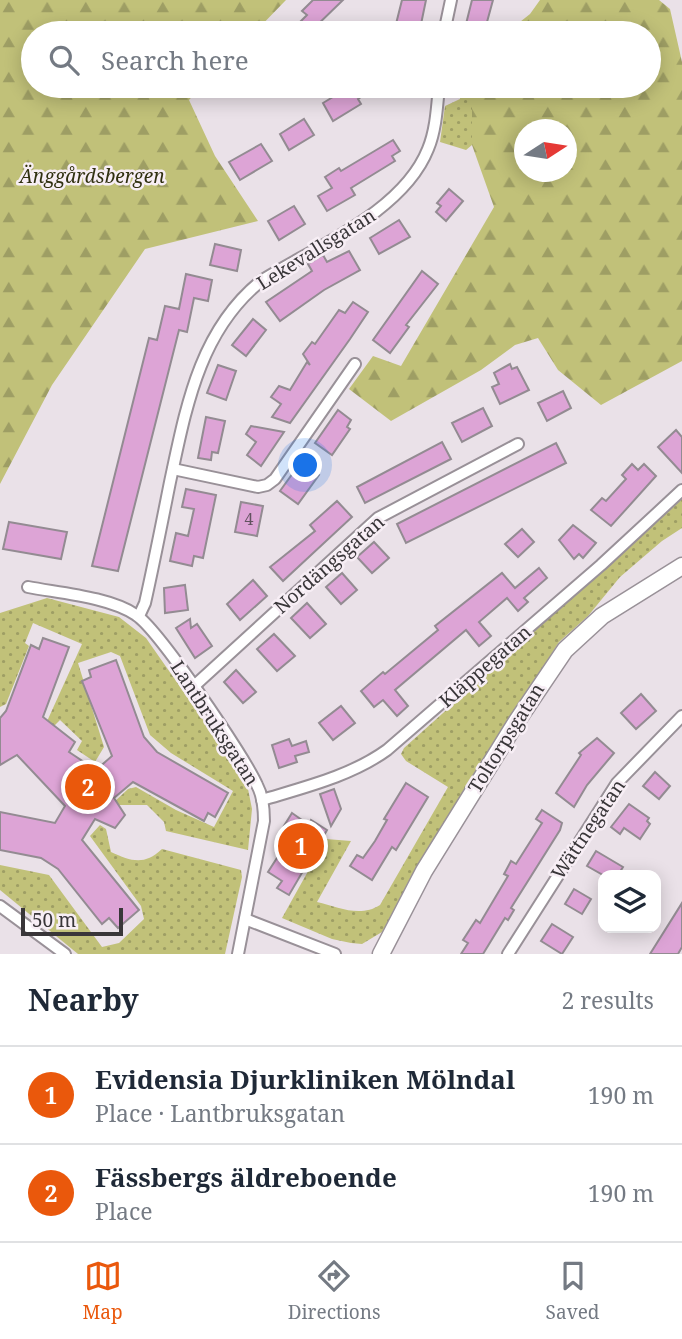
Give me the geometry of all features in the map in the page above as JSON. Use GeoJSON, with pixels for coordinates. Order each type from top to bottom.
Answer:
{"type":"FeatureCollection","features":[{"type":"Feature","properties":{"kind":"street"},"geometry":{"type":"LineString","coordinates":[[447,21],[451,0]]}},
{"type":"Feature","properties":{"kind":"street","name":"Lekevallsgatan"},"geometry":{"type":"LineString","coordinates":[[139,616],[145,603],[173,469],[197,373],[230,311],[261,281],[397,195],[420,165],[428,149],[434,131],[438,98]]}},
{"type":"Feature","properties":{"kind":"street"},"geometry":{"type":"LineString","coordinates":[[173,469],[258,486],[267,485],[275,479],[355,364]]}},
{"type":"Feature","properties":{"kind":"street","name":"Nordängsgatan"},"geometry":{"type":"LineString","coordinates":[[193,687],[378,519],[518,444]]}},
{"type":"Feature","properties":{"kind":"street","name":"Kläppegatan"},"geometry":{"type":"LineString","coordinates":[[262,800],[326,780],[370,762],[387,750],[601,565],[682,490]]}},
{"type":"Feature","properties":{"kind":"street","name":"Toltorpsgatan"},"geometry":{"type":"LineString","coordinates":[[381,954],[424,871],[565,650],[602,616],[682,566]]}},
{"type":"Feature","properties":{"kind":"street"},"geometry":{"type":"LineString","coordinates":[[28,587],[114,605],[139,616]]}},
{"type":"Feature","properties":{"kind":"street","name":"Lantbruksgatan"},"geometry":{"type":"LineString","coordinates":[[139,616],[193,687],[253,777],[262,800],[264,821],[238,954]]}},
{"type":"Feature","properties":{"kind":"street","name":"Wättnegatan"},"geometry":{"type":"LineString","coordinates":[[508,954],[617,783],[682,716]]}},
{"type":"Feature","properties":{"kind":"street"},"geometry":{"type":"LineString","coordinates":[[0,906],[65,954]]}},
{"type":"Feature","properties":{"kind":"street"},"geometry":{"type":"LineString","coordinates":[[246,919],[335,954]]}},
{"type":"Feature","properties":{"kind":"green space","name":"Änggårdsbergen"},"geometry":{"type":"Polygon","coordinates":[[[0,0],[286,0],[266,21],[21,21],[21,98],[191,98],[189,100],[215,156],[258,221],[145,249],[52,385],[0,484],[0,0]]]}},
{"type":"Feature","properties":{"kind":"green space"},"geometry":{"type":"Polygon","coordinates":[[[540,0],[659,0],[670,9],[682,62],[682,361],[601,405],[558,370],[538,338],[515,345],[481,370],[391,421],[349,389],[373,356],[401,366],[494,207],[472,145],[472,98],[661,98],[661,21],[521,21],[540,0]]]}},
{"type":"Feature","properties":{"kind":"green space"},"geometry":{"type":"Polygon","coordinates":[[[472,98],[472,145],[466,150],[440,142],[445,106],[460,99],[472,98]]]}},
{"type":"Feature","properties":{"kind":"green space"},"geometry":{"type":"Polygon","coordinates":[[[682,499],[682,528],[662,541],[620,577],[588,616],[559,642],[439,831],[382,932],[362,944],[351,943],[332,939],[282,918],[326,839],[351,841],[317,902],[357,911],[380,905],[448,787],[406,761],[401,754],[404,748],[682,499]]]}},
{"type":"Feature","properties":{"kind":"green space"},"geometry":{"type":"Polygon","coordinates":[[[47,598],[119,617],[146,638],[227,754],[248,789],[252,809],[248,850],[166,831],[164,822],[147,805],[111,805],[128,789],[136,787],[176,810],[214,827],[233,791],[171,753],[150,735],[120,656],[111,652],[78,663],[104,747],[95,762],[77,750],[82,741],[60,720],[49,731],[44,728],[82,644],[33,623],[25,643],[29,646],[6,704],[0,707],[0,613],[47,598]]]}},
{"type":"Feature","properties":{"kind":"green space"},"geometry":{"type":"Polygon","coordinates":[[[100,825],[106,829],[111,852],[125,858],[143,860],[162,849],[241,870],[242,877],[225,954],[78,954],[0,890],[0,865],[49,875],[102,947],[119,943],[144,919],[141,906],[90,836],[100,825]]]}},
{"type":"Feature","properties":{"kind":"building"},"geometry":{"type":"Polygon","coordinates":[[[313,0],[343,0],[321,21],[301,21],[307,15],[302,11],[313,0]]]}},
{"type":"Feature","properties":{"kind":"building"},"geometry":{"type":"Polygon","coordinates":[[[402,0],[426,0],[422,21],[397,21],[402,0]]]}},
{"type":"Feature","properties":{"kind":"building"},"geometry":{"type":"Polygon","coordinates":[[[472,0],[493,0],[487,21],[467,21],[472,0]]]}},
{"type":"Feature","properties":{"kind":"building"},"geometry":{"type":"Polygon","coordinates":[[[331,98],[360,98],[361,104],[333,121],[323,103],[331,98]]]}},
{"type":"Feature","properties":{"kind":"building"},"geometry":{"type":"Polygon","coordinates":[[[304,119],[314,135],[289,150],[280,134],[304,119]]]}},
{"type":"Feature","properties":{"kind":"building"},"geometry":{"type":"Polygon","coordinates":[[[393,140],[400,151],[392,156],[395,161],[351,188],[355,195],[327,211],[318,196],[332,188],[325,177],[339,168],[341,171],[393,140]]]}},
{"type":"Feature","properties":{"kind":"building"},"geometry":{"type":"Polygon","coordinates":[[[261,144],[272,161],[240,180],[229,162],[261,144]]]}},
{"type":"Feature","properties":{"kind":"building"},"geometry":{"type":"Polygon","coordinates":[[[449,189],[463,201],[446,221],[436,212],[441,206],[437,203],[449,189]]]}},
{"type":"Feature","properties":{"kind":"building"},"geometry":{"type":"Polygon","coordinates":[[[294,206],[305,224],[279,240],[268,221],[294,206]]]}},
{"type":"Feature","properties":{"kind":"building"},"geometry":{"type":"Polygon","coordinates":[[[399,220],[410,237],[379,254],[370,238],[399,220]]]}},
{"type":"Feature","properties":{"kind":"building"},"geometry":{"type":"Polygon","coordinates":[[[215,244],[241,250],[237,271],[210,265],[215,244]]]}},
{"type":"Feature","properties":{"kind":"building"},"geometry":{"type":"Polygon","coordinates":[[[349,251],[360,270],[324,290],[280,321],[266,302],[312,271],[308,264],[323,255],[327,262],[349,251]]]}},
{"type":"Feature","properties":{"kind":"building"},"geometry":{"type":"Polygon","coordinates":[[[422,271],[438,284],[406,325],[409,327],[390,353],[373,340],[422,271]]]}},
{"type":"Feature","properties":{"kind":"building"},"geometry":{"type":"Polygon","coordinates":[[[186,274],[212,280],[208,301],[194,298],[187,332],[179,330],[118,571],[92,566],[149,338],[157,340],[165,306],[179,309],[186,274]]]}},
{"type":"Feature","properties":{"kind":"building"},"geometry":{"type":"Polygon","coordinates":[[[353,302],[368,312],[350,339],[290,423],[272,417],[281,404],[271,397],[279,386],[290,390],[307,362],[310,365],[303,354],[312,342],[315,344],[339,310],[345,313],[353,302]]]}},
{"type":"Feature","properties":{"kind":"building"},"geometry":{"type":"Polygon","coordinates":[[[253,319],[266,330],[246,356],[232,345],[253,319]]]}},
{"type":"Feature","properties":{"kind":"building"},"geometry":{"type":"Polygon","coordinates":[[[510,364],[512,369],[517,367],[529,390],[500,404],[492,387],[499,384],[494,373],[510,364]]]}},
{"type":"Feature","properties":{"kind":"building"},"geometry":{"type":"Polygon","coordinates":[[[218,365],[236,371],[226,400],[207,393],[218,365]]]}},
{"type":"Feature","properties":{"kind":"building"},"geometry":{"type":"Polygon","coordinates":[[[563,391],[571,408],[547,421],[538,403],[563,391]]]}},
{"type":"Feature","properties":{"kind":"building"},"geometry":{"type":"Polygon","coordinates":[[[483,408],[492,426],[462,442],[452,423],[483,408]]]}},
{"type":"Feature","properties":{"kind":"building"},"geometry":{"type":"Polygon","coordinates":[[[338,410],[351,420],[347,427],[350,429],[332,455],[315,443],[338,410]]]}},
{"type":"Feature","properties":{"kind":"building"},"geometry":{"type":"Polygon","coordinates":[[[206,417],[225,421],[218,453],[212,452],[211,460],[198,458],[206,417]]]}},
{"type":"Feature","properties":{"kind":"building"},"geometry":{"type":"Polygon","coordinates":[[[251,426],[284,432],[261,466],[247,455],[256,442],[246,434],[251,426]]]}},
{"type":"Feature","properties":{"kind":"building"},"geometry":{"type":"Polygon","coordinates":[[[676,430],[682,437],[682,473],[658,447],[676,430]]]}},
{"type":"Feature","properties":{"kind":"building"},"geometry":{"type":"Polygon","coordinates":[[[442,442],[451,459],[365,503],[357,487],[442,442]]]}},
{"type":"Feature","properties":{"kind":"building"},"geometry":{"type":"Polygon","coordinates":[[[556,443],[566,463],[406,543],[397,524],[556,443]]]}},
{"type":"Feature","properties":{"kind":"building"},"geometry":{"type":"Polygon","coordinates":[[[301,462],[319,475],[298,504],[280,491],[301,462]]]}},
{"type":"Feature","properties":{"kind":"building"},"geometry":{"type":"Polygon","coordinates":[[[632,464],[638,470],[644,464],[656,476],[611,526],[591,510],[602,498],[606,501],[626,479],[622,475],[632,464]]]}},
{"type":"Feature","properties":{"kind":"building"},"geometry":{"type":"Polygon","coordinates":[[[186,489],[216,495],[203,558],[194,556],[192,566],[170,561],[176,533],[188,536],[194,509],[182,507],[186,489]]]}},
{"type":"Feature","properties":{"kind":"building"},"geometry":{"type":"Polygon","coordinates":[[[337,501],[352,517],[283,581],[270,567],[315,531],[310,525],[337,501]]]}},
{"type":"Feature","properties":{"kind":"building"},"geometry":{"type":"Polygon","coordinates":[[[241,502],[263,506],[257,536],[235,532],[241,502]]]}},
{"type":"Feature","properties":{"kind":"building"},"geometry":{"type":"Polygon","coordinates":[[[9,522],[67,532],[61,559],[3,549],[9,522]]]}},
{"type":"Feature","properties":{"kind":"building"},"geometry":{"type":"Polygon","coordinates":[[[573,525],[596,543],[583,558],[579,554],[574,559],[559,540],[573,525]]]}},
{"type":"Feature","properties":{"kind":"building"},"geometry":{"type":"Polygon","coordinates":[[[522,529],[534,542],[518,557],[505,544],[522,529]]]}},
{"type":"Feature","properties":{"kind":"building"},"geometry":{"type":"Polygon","coordinates":[[[374,542],[389,558],[372,573],[357,557],[374,542]]]}},
{"type":"Feature","properties":{"kind":"building"},"geometry":{"type":"Polygon","coordinates":[[[539,568],[547,578],[524,598],[528,602],[518,611],[507,598],[479,622],[491,636],[479,646],[466,630],[395,690],[408,706],[397,716],[383,700],[374,707],[361,691],[438,630],[435,626],[502,573],[515,588],[539,568]]]}},
{"type":"Feature","properties":{"kind":"building"},"geometry":{"type":"Polygon","coordinates":[[[342,573],[357,590],[341,604],[326,587],[342,573]]]}},
{"type":"Feature","properties":{"kind":"building"},"geometry":{"type":"Polygon","coordinates":[[[253,580],[267,596],[240,620],[227,604],[253,580]]]}},
{"type":"Feature","properties":{"kind":"building"},"geometry":{"type":"Polygon","coordinates":[[[185,585],[188,610],[165,613],[164,588],[185,585]]]}},
{"type":"Feature","properties":{"kind":"building"},"geometry":{"type":"Polygon","coordinates":[[[307,603],[326,624],[310,638],[291,618],[307,603]]]}},
{"type":"Feature","properties":{"kind":"building"},"geometry":{"type":"Polygon","coordinates":[[[190,619],[191,628],[197,624],[212,646],[195,658],[176,628],[190,619]]]}},
{"type":"Feature","properties":{"kind":"building"},"geometry":{"type":"Polygon","coordinates":[[[274,634],[295,656],[277,671],[257,649],[274,634]]]}},
{"type":"Feature","properties":{"kind":"building"},"geometry":{"type":"Polygon","coordinates":[[[43,638],[69,647],[43,717],[75,742],[69,752],[96,770],[112,756],[82,681],[91,677],[89,670],[116,660],[144,737],[157,752],[228,793],[215,817],[208,813],[204,821],[133,782],[114,798],[125,815],[115,828],[95,819],[82,840],[139,910],[118,928],[109,918],[102,924],[58,869],[41,858],[0,850],[0,812],[55,823],[65,806],[17,755],[0,765],[0,718],[6,711],[31,645],[39,649],[43,638]]]}},
{"type":"Feature","properties":{"kind":"building"},"geometry":{"type":"Polygon","coordinates":[[[236,670],[256,692],[243,703],[224,682],[236,670]]]}},
{"type":"Feature","properties":{"kind":"building"},"geometry":{"type":"Polygon","coordinates":[[[641,694],[656,711],[636,729],[621,713],[641,694]]]}},
{"type":"Feature","properties":{"kind":"building"},"geometry":{"type":"Polygon","coordinates":[[[341,706],[355,723],[333,740],[319,723],[341,706]]]}},
{"type":"Feature","properties":{"kind":"building"},"geometry":{"type":"Polygon","coordinates":[[[597,738],[614,753],[587,785],[574,807],[556,793],[581,755],[579,753],[597,738]]]}},
{"type":"Feature","properties":{"kind":"building"},"geometry":{"type":"Polygon","coordinates":[[[289,739],[292,746],[306,741],[309,752],[295,756],[297,762],[279,768],[272,745],[289,739]]]}},
{"type":"Feature","properties":{"kind":"building"},"geometry":{"type":"Polygon","coordinates":[[[655,772],[670,786],[659,799],[643,786],[655,772]]]}},
{"type":"Feature","properties":{"kind":"building"},"geometry":{"type":"Polygon","coordinates":[[[406,783],[428,797],[396,850],[392,847],[372,880],[350,866],[357,855],[363,858],[375,841],[387,820],[384,819],[406,783]]]}},
{"type":"Feature","properties":{"kind":"building"},"geometry":{"type":"Polygon","coordinates":[[[334,789],[341,809],[331,826],[320,794],[334,789]]]}},
{"type":"Feature","properties":{"kind":"building"},"geometry":{"type":"Polygon","coordinates":[[[629,804],[649,818],[647,821],[650,824],[640,839],[624,828],[620,834],[611,827],[629,804]]]}},
{"type":"Feature","properties":{"kind":"building"},"geometry":{"type":"Polygon","coordinates":[[[542,810],[562,823],[560,830],[511,908],[514,910],[508,920],[505,918],[483,954],[461,954],[468,943],[463,940],[476,920],[480,923],[508,876],[504,874],[511,861],[516,864],[542,823],[536,819],[542,810]]]}},
{"type":"Feature","properties":{"kind":"building"},"geometry":{"type":"Polygon","coordinates":[[[292,813],[309,825],[311,820],[327,830],[289,895],[277,888],[282,881],[268,872],[291,836],[282,829],[292,813]]]}},
{"type":"Feature","properties":{"kind":"building"},"geometry":{"type":"Polygon","coordinates":[[[596,851],[623,867],[621,870],[598,870],[598,872],[587,866],[596,851]]]}},
{"type":"Feature","properties":{"kind":"building"},"geometry":{"type":"Polygon","coordinates":[[[574,889],[591,899],[582,914],[565,904],[574,889]]]}},
{"type":"Feature","properties":{"kind":"building"},"geometry":{"type":"Polygon","coordinates":[[[682,903],[682,947],[678,954],[650,954],[682,903]]]}},
{"type":"Feature","properties":{"kind":"building"},"geometry":{"type":"Polygon","coordinates":[[[552,924],[573,937],[562,954],[541,941],[552,924]]]}},
{"type":"Feature","properties":{"kind":"place","name":"Fässbergs äldreboende"},"geometry":{"type":"Point","coordinates":[88,787]}},
{"type":"Feature","properties":{"kind":"place","name":"Evidensia Djurkliniken Mölndal"},"geometry":{"type":"Point","coordinates":[301,846]}}]}
